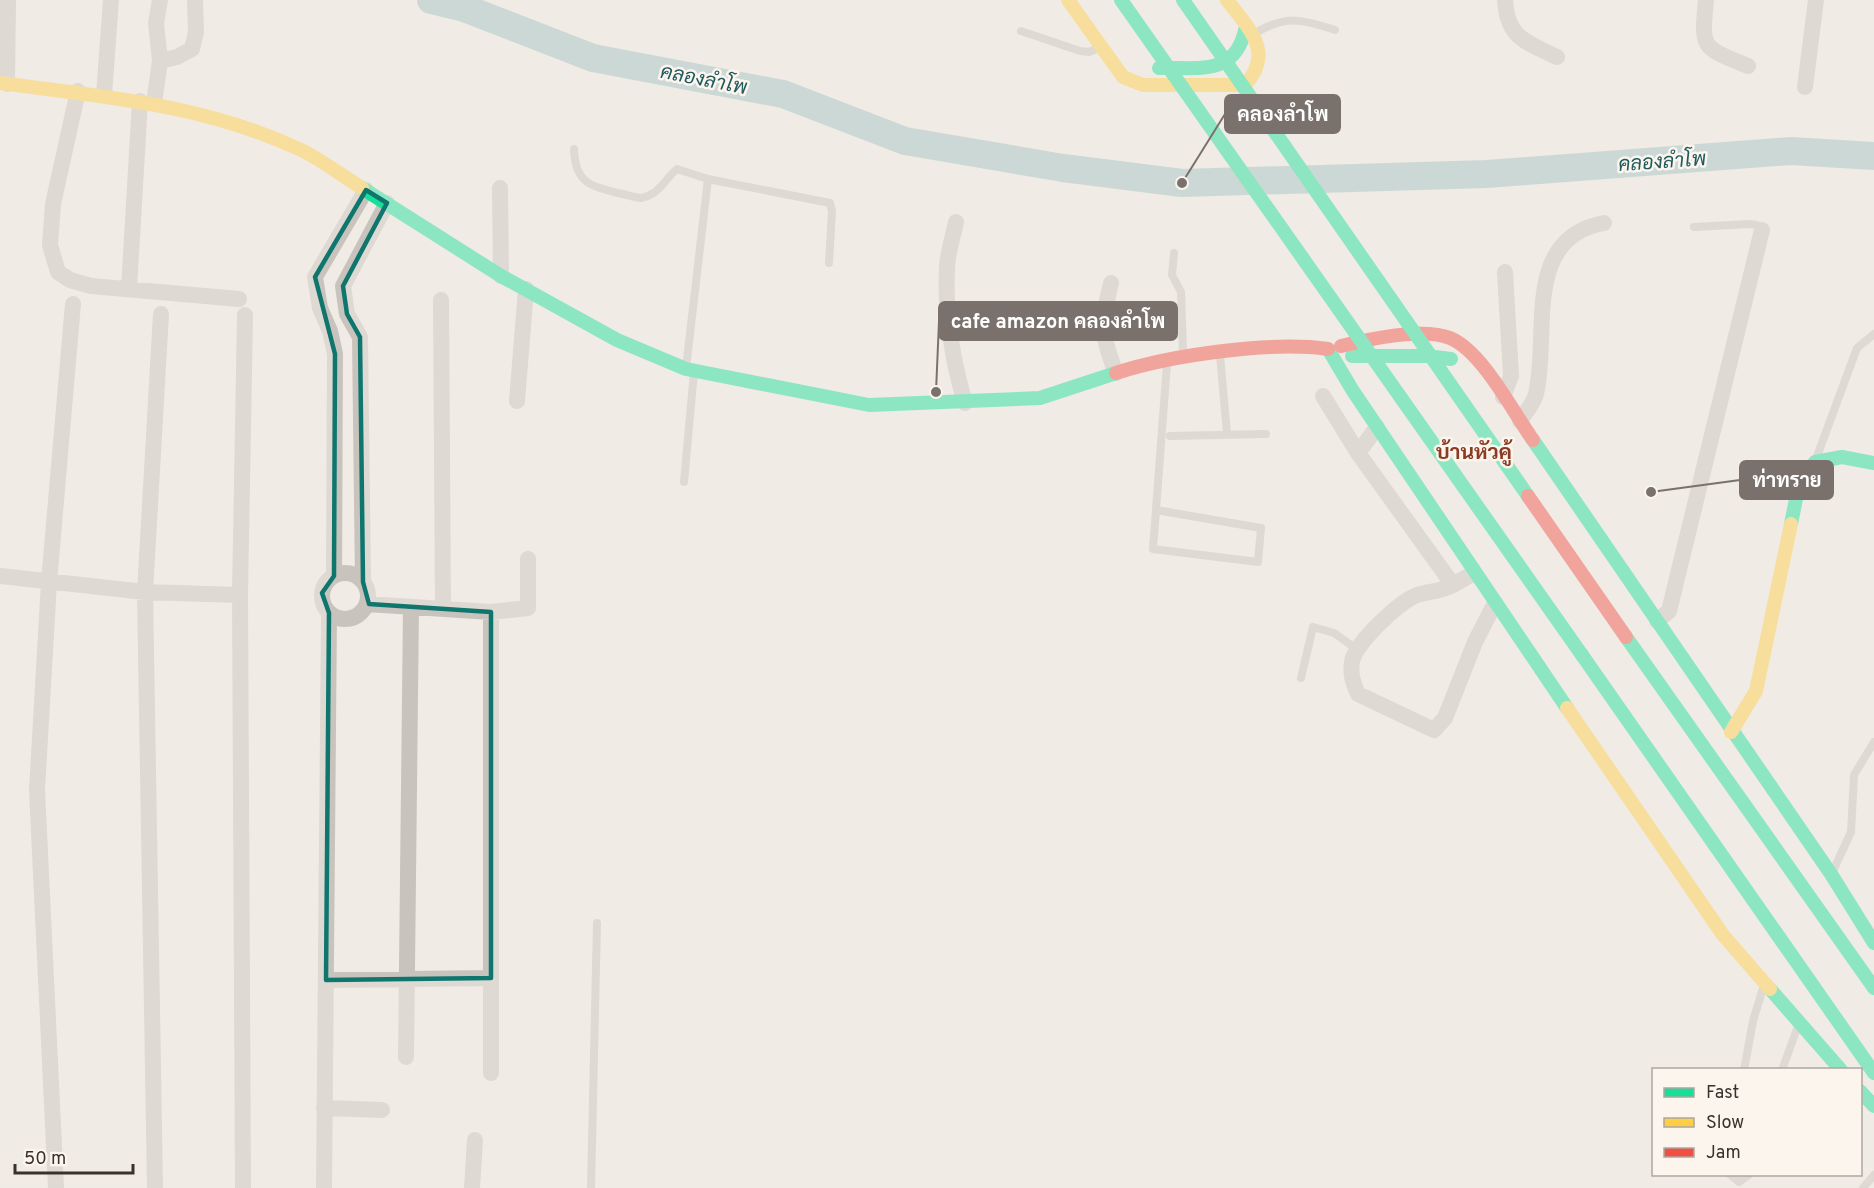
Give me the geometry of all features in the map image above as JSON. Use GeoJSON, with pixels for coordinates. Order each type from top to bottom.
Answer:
{"type":"FeatureCollection","features":[{"type":"Feature","properties":{"kind":"main road"},"geometry":{"type":"LineString","coordinates":[[1068,0],[1123,78],[1143,86],[1245,85],[1257,74],[1262,58],[1249,30],[1227,0]]}},
{"type":"Feature","properties":{"kind":"main road"},"geometry":{"type":"LineString","coordinates":[[1121,0],[1874,1073]]}},
{"type":"Feature","properties":{"kind":"main road"},"geometry":{"type":"LineString","coordinates":[[1183,0],[1626,637],[1874,988]]}},
{"type":"Feature","properties":{"kind":"main road"},"geometry":{"type":"LineString","coordinates":[[1103,50],[1129,69],[1227,65],[1239,55],[1249,30]]}},
{"type":"Feature","properties":{"kind":"main road"},"geometry":{"type":"LineString","coordinates":[[4,84],[104,95],[217,117],[301,150],[501,276],[617,340],[690,370],[869,405],[965,404],[1040,398],[1116,373],[1167,360],[1219,352],[1306,346],[1371,359],[1437,356],[1456,361],[1492,381]]}},
{"type":"Feature","properties":{"kind":"main road"},"geometry":{"type":"LineString","coordinates":[[1328,349],[1375,338],[1437,335],[1449,337],[1467,348],[1492,381],[1731,732],[1832,874],[1874,943]]}},
{"type":"Feature","properties":{"kind":"main road"},"geometry":{"type":"LineString","coordinates":[[1328,349],[1474,573],[1704,907],[1765,984],[1839,1068]]}},
{"type":"Feature","properties":{"kind":"main road"},"geometry":{"type":"LineString","coordinates":[[1731,732],[1756,691],[1799,484],[1815,462],[1842,457],[1874,463]]}},
{"type":"Feature","properties":{"kind":"main road"},"geometry":{"type":"LineString","coordinates":[[1799,882],[1818,879],[1824,872],[1823,862]]}},
{"type":"Feature","properties":{"kind":"main road"},"geometry":{"type":"LineString","coordinates":[[1732,898],[1734,876]]}},
{"type":"Feature","properties":{"kind":"main road"},"geometry":{"type":"LineString","coordinates":[[1704,907],[1719,908]]}},
{"type":"Feature","properties":{"kind":"main road"},"geometry":{"type":"LineString","coordinates":[[1862,1093],[1874,1106]]}},
{"type":"Feature","properties":{"kind":"street"},"geometry":{"type":"LineString","coordinates":[[4,84],[8,0]]}},
{"type":"Feature","properties":{"kind":"street"},"geometry":{"type":"LineString","coordinates":[[104,95],[111,0]]}},
{"type":"Feature","properties":{"kind":"street"},"geometry":{"type":"LineString","coordinates":[[129,289],[147,102],[160,61],[156,23],[160,0]]}},
{"type":"Feature","properties":{"kind":"street"},"geometry":{"type":"LineString","coordinates":[[160,61],[177,57],[192,49],[196,32],[195,0]]}},
{"type":"Feature","properties":{"kind":"street"},"geometry":{"type":"LineString","coordinates":[[1505,0],[1505,15],[1512,31],[1521,39],[1557,57]]}},
{"type":"Feature","properties":{"kind":"street"},"geometry":{"type":"LineString","coordinates":[[1706,0],[1703,36],[1708,47],[1748,66]]}},
{"type":"Feature","properties":{"kind":"street"},"geometry":{"type":"LineString","coordinates":[[1805,87],[1816,0]]}},
{"type":"Feature","properties":{"kind":"street"},"geometry":{"type":"LineString","coordinates":[[78,91],[53,204],[50,245],[58,272],[70,280],[92,286],[239,299]]}},
{"type":"Feature","properties":{"kind":"street"},"geometry":{"type":"LineString","coordinates":[[500,188],[501,276]]}},
{"type":"Feature","properties":{"kind":"street"},"geometry":{"type":"LineString","coordinates":[[334,576],[335,354],[330,331],[320,308],[315,277],[366,190]]}},
{"type":"Feature","properties":{"kind":"street"},"geometry":{"type":"LineString","coordinates":[[363,582],[360,337],[347,314],[343,286],[387,203]]}},
{"type":"Feature","properties":{"kind":"street"},"geometry":{"type":"LineString","coordinates":[[956,222],[947,267],[948,296],[956,374],[965,404]]}},
{"type":"Feature","properties":{"kind":"street"},"geometry":{"type":"LineString","coordinates":[[1520,422],[1536,395],[1541,320],[1551,261],[1569,237],[1584,226],[1604,223]]}},
{"type":"Feature","properties":{"kind":"street"},"geometry":{"type":"LineString","coordinates":[[1657,621],[1669,611],[1762,230]]}},
{"type":"Feature","properties":{"kind":"street"},"geometry":{"type":"LineString","coordinates":[[1503,397],[1511,376],[1505,272]]}},
{"type":"Feature","properties":{"kind":"street"},"geometry":{"type":"LineString","coordinates":[[1111,283],[1101,322],[1104,342],[1116,373]]}},
{"type":"Feature","properties":{"kind":"street"},"geometry":{"type":"LineString","coordinates":[[517,401],[526,289]]}},
{"type":"Feature","properties":{"kind":"street"},"geometry":{"type":"LineString","coordinates":[[441,300],[443,609]]}},
{"type":"Feature","properties":{"kind":"street"},"geometry":{"type":"LineString","coordinates":[[56,1188],[37,790],[49,582],[73,304]]}},
{"type":"Feature","properties":{"kind":"street"},"geometry":{"type":"LineString","coordinates":[[155,1188],[145,592],[161,314]]}},
{"type":"Feature","properties":{"kind":"street"},"geometry":{"type":"LineString","coordinates":[[243,1188],[240,595],[245,315]]}},
{"type":"Feature","properties":{"kind":"street"},"geometry":{"type":"LineString","coordinates":[[1323,396],[1358,453],[1453,585]]}},
{"type":"Feature","properties":{"kind":"street"},"geometry":{"type":"LineString","coordinates":[[1358,453],[1377,427]]}},
{"type":"Feature","properties":{"kind":"street"},"geometry":{"type":"LineString","coordinates":[[367,604],[491,612],[528,608],[528,559]]}},
{"type":"Feature","properties":{"kind":"street"},"geometry":{"type":"LineString","coordinates":[[324,1188],[329,613],[322,600],[322,593],[328,580],[334,576],[349,573],[363,582],[367,589],[367,604],[363,611],[350,619],[342,619],[329,613]]}},
{"type":"Feature","properties":{"kind":"street"},"geometry":{"type":"LineString","coordinates":[[1474,573],[1440,592],[1417,595],[1402,603],[1367,636],[1352,659],[1351,678],[1358,694],[1434,730],[1446,718],[1475,642],[1495,603]]}},
{"type":"Feature","properties":{"kind":"street"},"geometry":{"type":"LineString","coordinates":[[0,576],[145,592],[240,595]]}},
{"type":"Feature","properties":{"kind":"street"},"geometry":{"type":"LineString","coordinates":[[406,1057],[411,607]]}},
{"type":"Feature","properties":{"kind":"street"},"geometry":{"type":"LineString","coordinates":[[491,612],[491,1073]]}},
{"type":"Feature","properties":{"kind":"street"},"geometry":{"type":"LineString","coordinates":[[326,980],[491,978]]}},
{"type":"Feature","properties":{"kind":"street"},"geometry":{"type":"LineString","coordinates":[[324,1108],[382,1110]]}},
{"type":"Feature","properties":{"kind":"street"},"geometry":{"type":"LineString","coordinates":[[472,1188],[475,1140]]}},
{"type":"Feature","properties":{"kind":"lane"},"geometry":{"type":"LineString","coordinates":[[1249,30],[1295,19],[1335,30]]}},
{"type":"Feature","properties":{"kind":"lane"},"geometry":{"type":"LineString","coordinates":[[1022,31],[1080,51],[1103,50]]}},
{"type":"Feature","properties":{"kind":"lane"},"geometry":{"type":"LineString","coordinates":[[574,149],[575,165],[583,180],[592,187],[641,198],[665,184],[677,169],[708,178],[830,203],[832,211],[829,263]]}},
{"type":"Feature","properties":{"kind":"lane"},"geometry":{"type":"LineString","coordinates":[[684,482],[690,370],[708,178]]}},
{"type":"Feature","properties":{"kind":"lane"},"geometry":{"type":"LineString","coordinates":[[1694,227],[1750,224],[1757,225],[1762,230]]}},
{"type":"Feature","properties":{"kind":"lane"},"geometry":{"type":"LineString","coordinates":[[1174,253],[1172,275],[1181,292],[1184,357]]}},
{"type":"Feature","properties":{"kind":"lane"},"geometry":{"type":"LineString","coordinates":[[1815,462],[1857,348],[1874,334]]}},
{"type":"Feature","properties":{"kind":"lane"},"geometry":{"type":"LineString","coordinates":[[1219,352],[1227,434]]}},
{"type":"Feature","properties":{"kind":"lane"},"geometry":{"type":"LineString","coordinates":[[1156,510],[1261,528],[1258,562],[1153,549],[1167,360]]}},
{"type":"Feature","properties":{"kind":"lane"},"geometry":{"type":"LineString","coordinates":[[1170,436],[1266,434]]}},
{"type":"Feature","properties":{"kind":"lane"},"geometry":{"type":"LineString","coordinates":[[1301,678],[1313,627],[1334,633],[1358,650]]}},
{"type":"Feature","properties":{"kind":"lane"},"geometry":{"type":"LineString","coordinates":[[1832,874],[1844,853],[1851,832],[1854,775],[1874,742]]}},
{"type":"Feature","properties":{"kind":"lane"},"geometry":{"type":"LineString","coordinates":[[591,1188],[597,924]]}},
{"type":"Feature","properties":{"kind":"lane"},"geometry":{"type":"LineString","coordinates":[[1744,1068],[1753,1021],[1765,984]]}},
{"type":"Feature","properties":{"kind":"lane"},"geometry":{"type":"LineString","coordinates":[[1783,1068],[1799,1023]]}},
{"type":"Feature","properties":{"kind":"lane"},"geometry":{"type":"LineString","coordinates":[[1863,1188],[1874,1175]]}},
{"type":"Feature","properties":{"kind":"lane"},"geometry":{"type":"LineString","coordinates":[[1732,1176],[1739,1182],[1747,1176]]}},
{"type":"Feature","properties":{"kind":"highlighted area"},"geometry":{"type":"Polygon","coordinates":[[[366,190],[387,203],[343,286],[347,314],[360,337],[363,582],[369,604],[491,612],[491,978],[326,980],[329,613],[322,593],[334,576],[335,354],[315,277],[366,190]]]}},
{"type":"Feature","properties":{"kind":"waterway","name":"คลองลำโพ"},"geometry":{"type":"LineString","coordinates":[[431,0],[464,8],[593,58],[783,94],[905,141],[1063,168],[1182,183],[1487,174],[1791,151],[1874,156]]}},
{"type":"Feature","properties":{"kind":"traffic: fast"},"geometry":{"type":"LineString","coordinates":[[1121,0],[1582,655]]}},
{"type":"Feature","properties":{"kind":"traffic: fast"},"geometry":{"type":"LineString","coordinates":[[1183,0],[1528,496]]}},
{"type":"Feature","properties":{"kind":"traffic: fast"},"geometry":{"type":"LineString","coordinates":[[1159,68],[1202,68],[1225,61],[1234,54],[1246,26]]}},
{"type":"Feature","properties":{"kind":"traffic: fast"},"geometry":{"type":"LineString","coordinates":[[362,188],[501,276],[617,340],[686,369],[869,405],[1040,398],[1116,373]]}},
{"type":"Feature","properties":{"kind":"traffic: fast"},"geometry":{"type":"LineString","coordinates":[[1328,349],[1353,391],[1567,708]]}},
{"type":"Feature","properties":{"kind":"traffic: fast"},"geometry":{"type":"LineString","coordinates":[[1352,356],[1427,356],[1451,359]]}},
{"type":"Feature","properties":{"kind":"traffic: fast"},"geometry":{"type":"LineString","coordinates":[[1533,440],[1831,874],[1874,943]]}},
{"type":"Feature","properties":{"kind":"traffic: fast"},"geometry":{"type":"LineString","coordinates":[[1791,524],[1799,484],[1815,462],[1842,457],[1874,463]]}},
{"type":"Feature","properties":{"kind":"traffic: fast"},"geometry":{"type":"LineString","coordinates":[[1626,637],[1874,988]]}},
{"type":"Feature","properties":{"kind":"traffic: fast"},"geometry":{"type":"LineString","coordinates":[[1582,655],[1874,1073]]}},
{"type":"Feature","properties":{"kind":"traffic: fast"},"geometry":{"type":"LineString","coordinates":[[1770,989],[1839,1068]]}},
{"type":"Feature","properties":{"kind":"traffic: fast"},"geometry":{"type":"LineString","coordinates":[[1862,1093],[1874,1106]]}},
{"type":"Feature","properties":{"kind":"traffic: slow"},"geometry":{"type":"LineString","coordinates":[[1068,0],[1123,77],[1143,85],[1245,85],[1254,73],[1258,62],[1256,41],[1227,0]]}},
{"type":"Feature","properties":{"kind":"traffic: slow"},"geometry":{"type":"LineString","coordinates":[[0,83],[152,104],[226,122],[299,149],[362,188]]}},
{"type":"Feature","properties":{"kind":"traffic: slow"},"geometry":{"type":"LineString","coordinates":[[1731,732],[1756,691],[1791,524]]}},
{"type":"Feature","properties":{"kind":"traffic: slow"},"geometry":{"type":"LineString","coordinates":[[1567,708],[1723,935],[1770,989]]}},
{"type":"Feature","properties":{"kind":"traffic: jam"},"geometry":{"type":"LineString","coordinates":[[1341,346],[1380,337],[1411,334],[1450,338],[1474,355],[1496,383],[1533,440]]}},
{"type":"Feature","properties":{"kind":"traffic: jam"},"geometry":{"type":"LineString","coordinates":[[1116,373],[1139,366],[1221,351],[1279,347],[1328,349]]}},
{"type":"Feature","properties":{"kind":"traffic: jam"},"geometry":{"type":"LineString","coordinates":[[1528,496],[1626,637]]}},
{"type":"Feature","properties":{"kind":"place","name":"คลองลำโพ"},"geometry":{"type":"Point","coordinates":[1182,183]}},
{"type":"Feature","properties":{"kind":"place","name":"cafe amazon คลองลำโพ"},"geometry":{"type":"Point","coordinates":[936,392]}},
{"type":"Feature","properties":{"kind":"place","name":"ท่าทราย"},"geometry":{"type":"Point","coordinates":[1651,492]}},
{"type":"Feature","properties":{"kind":"district","name":"บ้านหัวคู้"},"geometry":{"type":"Point","coordinates":[1474,452]}}]}
